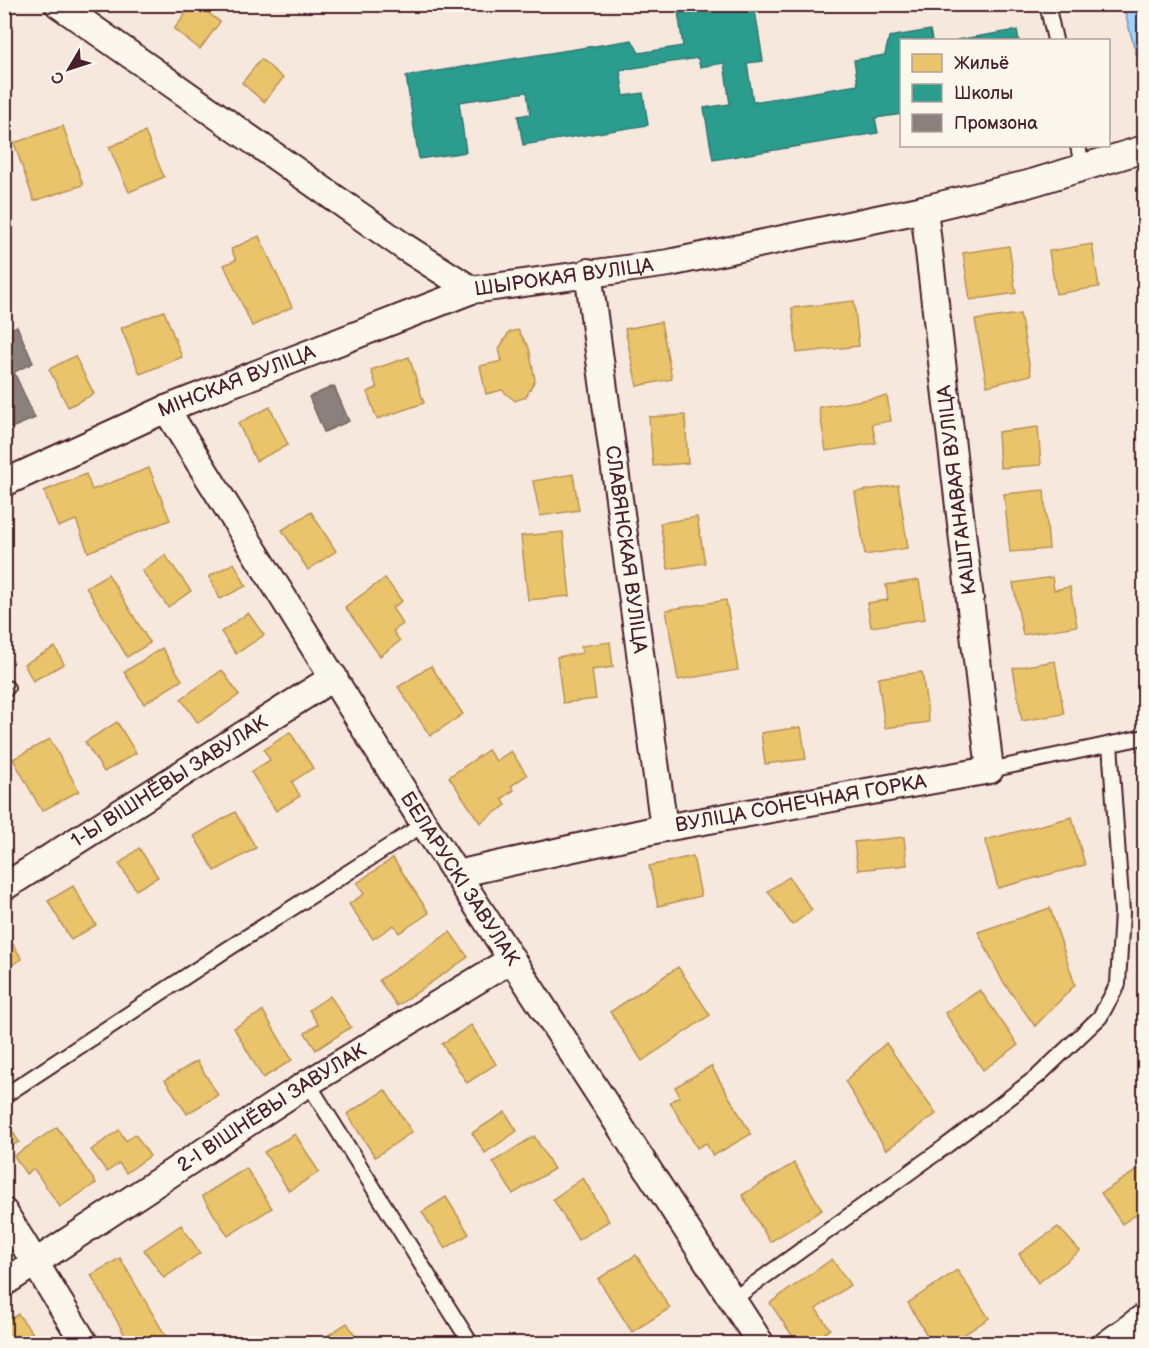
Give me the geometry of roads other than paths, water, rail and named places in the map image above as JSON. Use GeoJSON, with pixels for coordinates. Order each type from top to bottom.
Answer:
{"type":"FeatureCollection","features":[{"type":"Feature","properties":{"kind":"street","name":"ШЫРОКАЯ ВУЛІЦА"},"geometry":{"type":"LineString","coordinates":[[58,4],[403,246],[472,290],[588,272],[669,263],[924,209],[1080,157],[1144,149]]}},
{"type":"Feature","properties":{"kind":"street","name":"КАШТАНАВАЯ ВУЛІЦА"},"geometry":{"type":"LineString","coordinates":[[924,209],[990,770]]}},
{"type":"Feature","properties":{"kind":"street","name":"СЛАВЯНСКАЯ ВУЛІЦА"},"geometry":{"type":"LineString","coordinates":[[588,272],[664,828]]}},
{"type":"Feature","properties":{"kind":"street","name":"МІНСКАЯ ВУЛІЦА"},"geometry":{"type":"LineString","coordinates":[[4,483],[166,409],[472,290]]}},
{"type":"Feature","properties":{"kind":"street","name":"БЕЛАРУСКІ ЗАВУЛАК"},"geometry":{"type":"LineString","coordinates":[[166,409],[424,824],[761,1344]]}},
{"type":"Feature","properties":{"kind":"street","name":"1-Ы ВІШНЁВЫ ЗАВУЛАК"},"geometry":{"type":"LineString","coordinates":[[4,887],[334,677]]}},
{"type":"Feature","properties":{"kind":"street","name":"ВУЛІЦА СОНЕЧНАЯ ГОРКА"},"geometry":{"type":"LineString","coordinates":[[457,874],[664,828],[990,770]]}},
{"type":"Feature","properties":{"kind":"street","name":"2-І ВІШНЁВЫ ЗАВУЛАК"},"geometry":{"type":"LineString","coordinates":[[4,1283],[308,1083],[512,959]]}},
{"type":"Feature","properties":{"kind":"street"},"geometry":{"type":"LineString","coordinates":[[4,1212],[85,1344]]}},
{"type":"Feature","properties":{"kind":"street"},"geometry":{"type":"LineString","coordinates":[[1107,1344],[1144,1317]]}},
{"type":"Feature","properties":{"kind":"lane"},"geometry":{"type":"LineString","coordinates":[[1047,4],[1055,39]]}},
{"type":"Feature","properties":{"kind":"lane","name":"ВУЛІЦА СОНЕЧНАЯ ГОРКА"},"geometry":{"type":"LineString","coordinates":[[990,770],[1144,737]]}},
{"type":"Feature","properties":{"kind":"lane"},"geometry":{"type":"LineString","coordinates":[[732,1300],[946,1146],[1038,1076],[1100,1017],[1118,984],[1122,912],[1110,744]]}},
{"type":"Feature","properties":{"kind":"lane"},"geometry":{"type":"LineString","coordinates":[[4,1096],[223,951],[424,824]]}},
{"type":"Feature","properties":{"kind":"lane"},"geometry":{"type":"LineString","coordinates":[[308,1083],[471,1344]]}},
{"type":"Feature","properties":{"kind":"water"},"geometry":{"type":"Polygon","coordinates":[[[1123,5],[1144,5],[1144,51],[1136,54],[1123,5]]]}}]}
